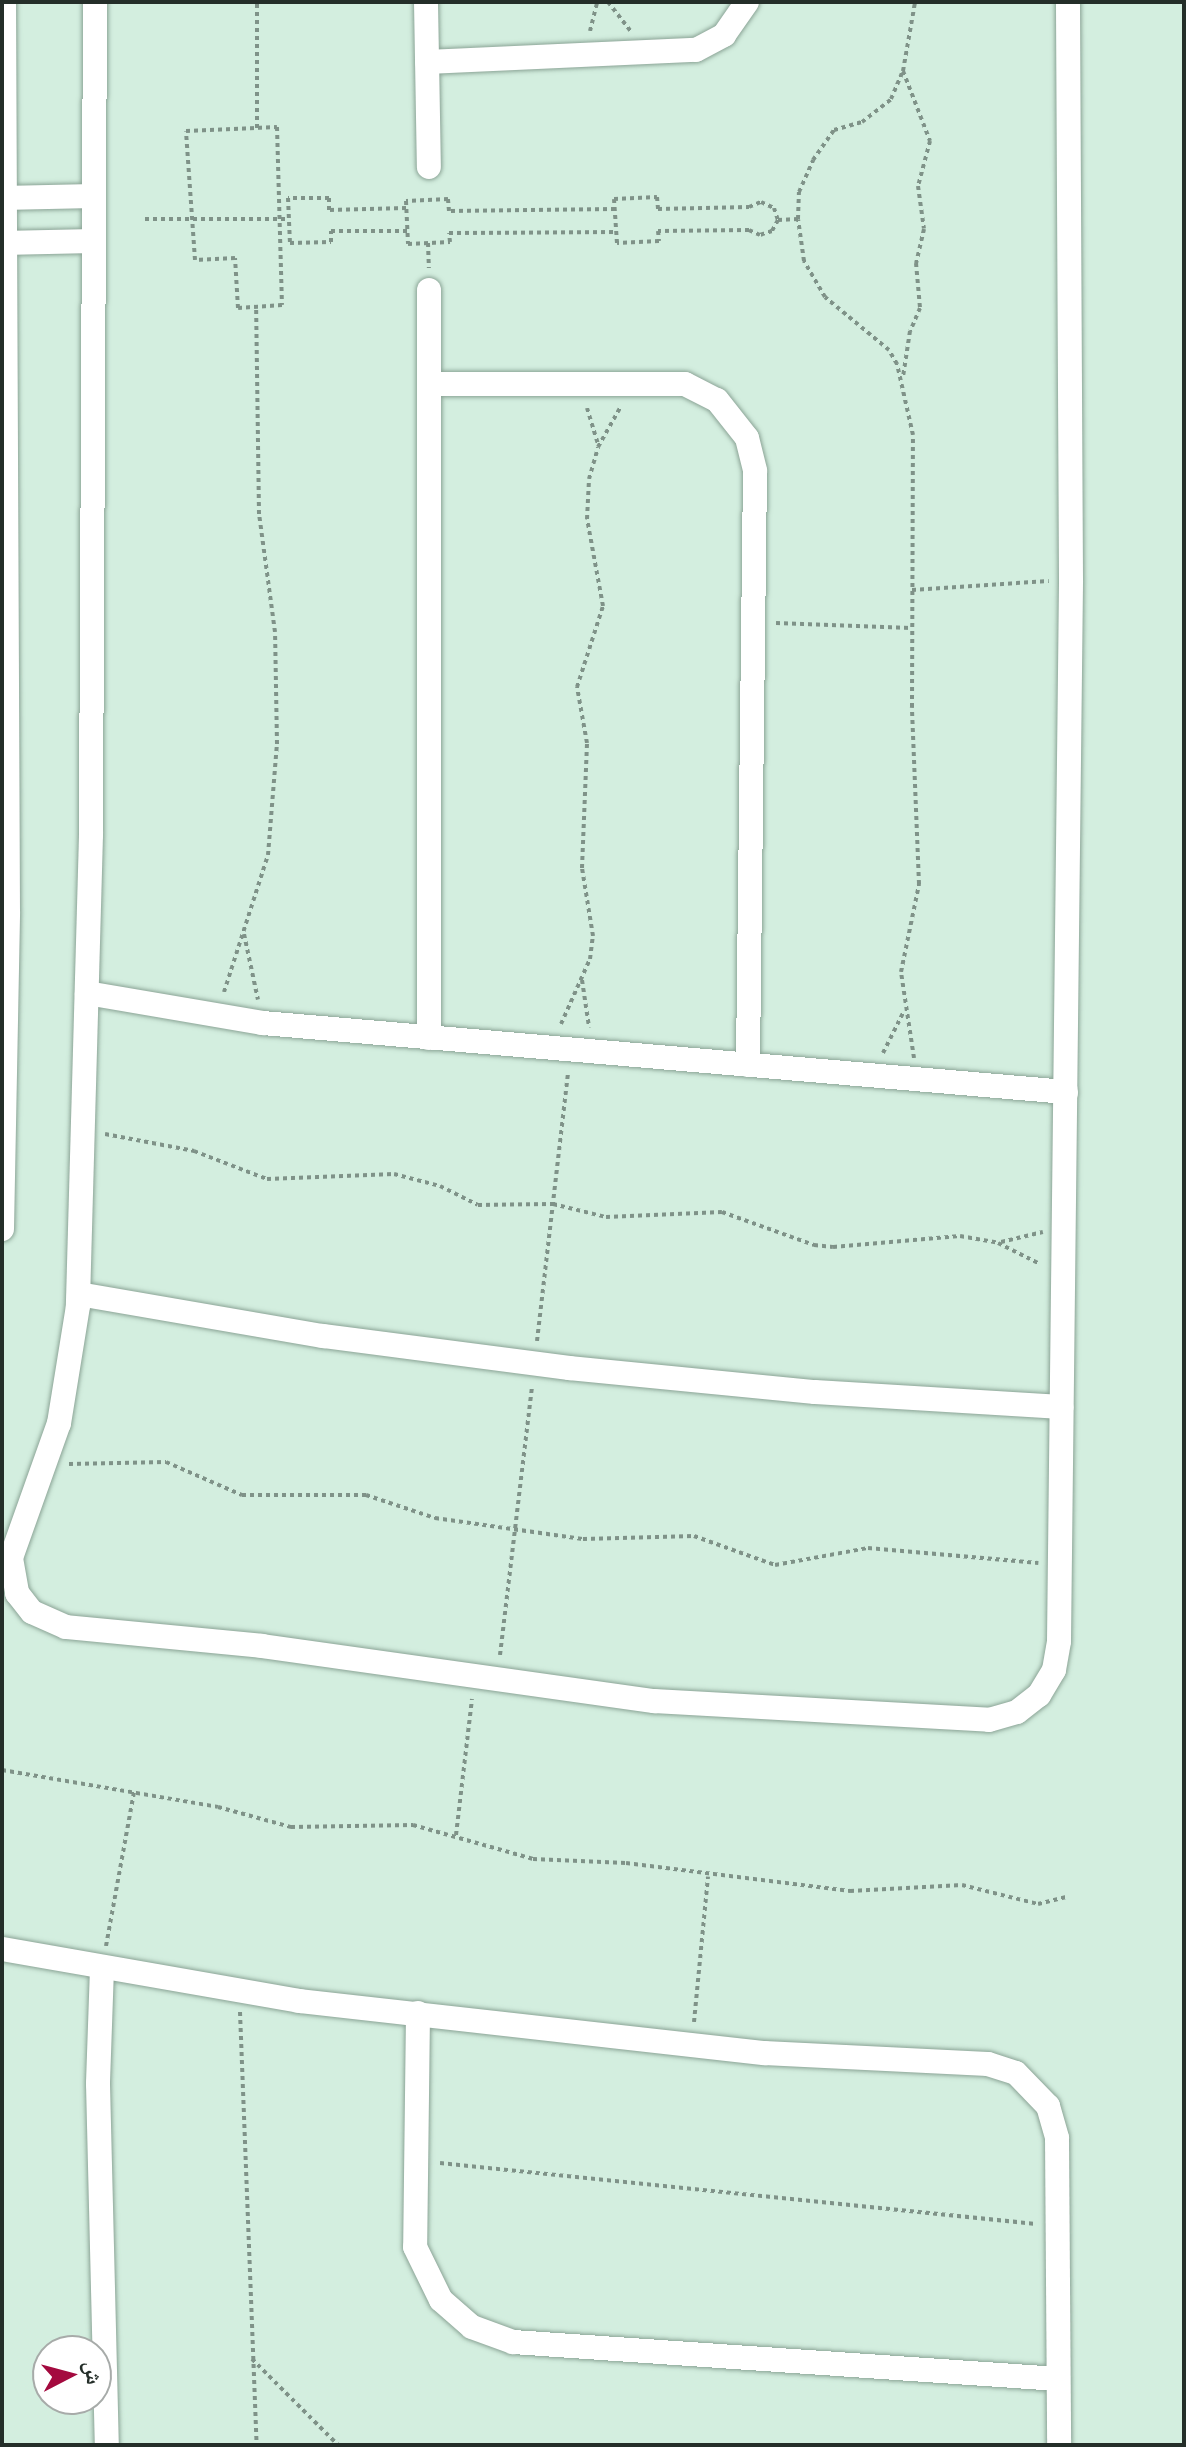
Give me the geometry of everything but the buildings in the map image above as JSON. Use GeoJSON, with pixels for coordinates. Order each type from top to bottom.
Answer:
{"type":"FeatureCollection","features":[{"type":"Feature","properties":{"kind":"street"},"geometry":{"type":"LineString","coordinates":[[2,1229],[8,912],[2,243],[4,2]]}},
{"type":"Feature","properties":{"kind":"street"},"geometry":{"type":"LineString","coordinates":[[95,2],[87,993],[79,1294],[68,1381],[46,1465],[11,1558],[17,1593],[43,1619],[66,1627],[262,1646],[474,1679],[654,1701],[1003,1717],[1039,1695],[1054,1670],[1060,1565],[1071,580],[1068,2]]}},
{"type":"Feature","properties":{"kind":"street"},"geometry":{"type":"LineString","coordinates":[[426,2],[429,167]]}},
{"type":"Feature","properties":{"kind":"street"},"geometry":{"type":"LineString","coordinates":[[427,62],[696,50],[724,35],[747,2]]}},
{"type":"Feature","properties":{"kind":"street"},"geometry":{"type":"LineString","coordinates":[[3,198],[94,196]]}},
{"type":"Feature","properties":{"kind":"street"},"geometry":{"type":"LineString","coordinates":[[2,243],[94,241]]}},
{"type":"Feature","properties":{"kind":"street"},"geometry":{"type":"LineString","coordinates":[[429,290],[429,1038]]}},
{"type":"Feature","properties":{"kind":"street"},"geometry":{"type":"LineString","coordinates":[[429,384],[668,381],[702,390],[731,412],[747,438],[755,471],[748,1065]]}},
{"type":"Feature","properties":{"kind":"street"},"geometry":{"type":"LineString","coordinates":[[87,993],[263,1023],[1066,1092]]}},
{"type":"Feature","properties":{"kind":"street"},"geometry":{"type":"LineString","coordinates":[[79,1294],[323,1336],[569,1368],[815,1392],[1062,1407]]}},
{"type":"Feature","properties":{"kind":"street"},"geometry":{"type":"LineString","coordinates":[[2,1949],[240,1991],[418,2013],[692,2044],[988,2064],[1016,2073],[1038,2091],[1054,2121],[1059,2445]]}},
{"type":"Feature","properties":{"kind":"street"},"geometry":{"type":"LineString","coordinates":[[102,1968],[97,2069],[107,2445]]}},
{"type":"Feature","properties":{"kind":"street"},"geometry":{"type":"LineString","coordinates":[[418,2013],[412,2224],[421,2266],[454,2314],[492,2337],[513,2342],[1058,2379]]}},
{"type":"Feature","properties":{"kind":"path"},"geometry":{"type":"LineString","coordinates":[[257,2],[257,128]]}},
{"type":"Feature","properties":{"kind":"path"},"geometry":{"type":"LineString","coordinates":[[903,379],[889,350],[845,318],[813,278],[804,261],[798,219],[799,192],[813,160],[842,124],[862,122],[880,110],[903,71],[915,2]]}},
{"type":"Feature","properties":{"kind":"path"},"geometry":{"type":"LineString","coordinates":[[903,71],[930,141],[918,186],[924,229],[916,263],[920,308],[910,331],[903,379],[916,469],[911,628],[919,884],[901,972],[917,1079]]}},
{"type":"Feature","properties":{"kind":"path"},"geometry":{"type":"LineString","coordinates":[[277,127],[282,305],[238,308],[235,258],[195,260],[186,131],[257,128],[277,127]]}},
{"type":"Feature","properties":{"kind":"path"},"geometry":{"type":"LineString","coordinates":[[657,197],[658,209],[749,207],[761,202],[774,208],[778,220],[772,231],[760,235],[749,230],[658,231],[659,241],[617,243],[614,199],[657,197]]}},
{"type":"Feature","properties":{"kind":"path"},"geometry":{"type":"LineString","coordinates":[[406,208],[329,210],[329,198],[288,198],[290,243],[331,242],[331,231],[407,231]]}},
{"type":"Feature","properties":{"kind":"path"},"geometry":{"type":"LineString","coordinates":[[615,209],[449,211],[448,199],[406,201],[408,244],[450,242],[449,233],[617,232]]}},
{"type":"Feature","properties":{"kind":"path"},"geometry":{"type":"LineString","coordinates":[[145,219],[289,219]]}},
{"type":"Feature","properties":{"kind":"path"},"geometry":{"type":"LineString","coordinates":[[778,220],[798,219]]}},
{"type":"Feature","properties":{"kind":"path"},"geometry":{"type":"LineString","coordinates":[[216,1015],[268,855],[277,744],[275,632],[259,514],[256,307]]}},
{"type":"Feature","properties":{"kind":"path"},"geometry":{"type":"LineString","coordinates":[[580,382],[598,447]]}},
{"type":"Feature","properties":{"kind":"path"},"geometry":{"type":"LineString","coordinates":[[550,1048],[582,978],[593,936],[582,868],[587,743],[577,687],[603,606],[587,519],[598,447],[636,382]]}},
{"type":"Feature","properties":{"kind":"path"},"geometry":{"type":"LineString","coordinates":[[912,590],[1071,580]]}},
{"type":"Feature","properties":{"kind":"path"},"geometry":{"type":"LineString","coordinates":[[753,622],[911,628]]}},
{"type":"Feature","properties":{"kind":"path"},"geometry":{"type":"LineString","coordinates":[[243,932],[263,1023]]}},
{"type":"Feature","properties":{"kind":"path"},"geometry":{"type":"LineString","coordinates":[[582,978],[592,1051]]}},
{"type":"Feature","properties":{"kind":"path"},"geometry":{"type":"LineString","coordinates":[[871,1075],[905,1008]]}},
{"type":"Feature","properties":{"kind":"path"},"geometry":{"type":"LineString","coordinates":[[83,1130],[194,1151],[267,1179],[394,1174],[440,1186],[478,1205],[553,1204],[606,1217],[722,1212],[833,1247],[932,1235],[998,1243],[1064,1276]]}},
{"type":"Feature","properties":{"kind":"path"},"geometry":{"type":"LineString","coordinates":[[998,1243],[1064,1227]]}},
{"type":"Feature","properties":{"kind":"path"},"geometry":{"type":"LineString","coordinates":[[46,1465],[166,1462],[242,1495],[366,1495],[425,1516],[583,1539],[694,1536],[775,1565],[868,1548],[1060,1565]]}},
{"type":"Feature","properties":{"kind":"path"},"geometry":{"type":"LineString","coordinates":[[456,1835],[474,1679]]}},
{"type":"Feature","properties":{"kind":"path"},"geometry":{"type":"LineString","coordinates":[[2,1770],[248,1813],[291,1827],[383,1822],[456,1835],[533,1859],[626,1863],[708,1877],[877,1892],[962,1885],[1038,1904],[1067,1897]]}},
{"type":"Feature","properties":{"kind":"path"},"geometry":{"type":"LineString","coordinates":[[102,1968],[134,1792]]}},
{"type":"Feature","properties":{"kind":"path"},"geometry":{"type":"LineString","coordinates":[[692,2044],[708,1877]]}},
{"type":"Feature","properties":{"kind":"path"},"geometry":{"type":"LineString","coordinates":[[240,1991],[257,2445]]}},
{"type":"Feature","properties":{"kind":"path"},"geometry":{"type":"LineString","coordinates":[[414,2160],[1058,2226]]}},
{"type":"Feature","properties":{"kind":"path"},"geometry":{"type":"LineString","coordinates":[[252,2359],[338,2445]]}}]}
